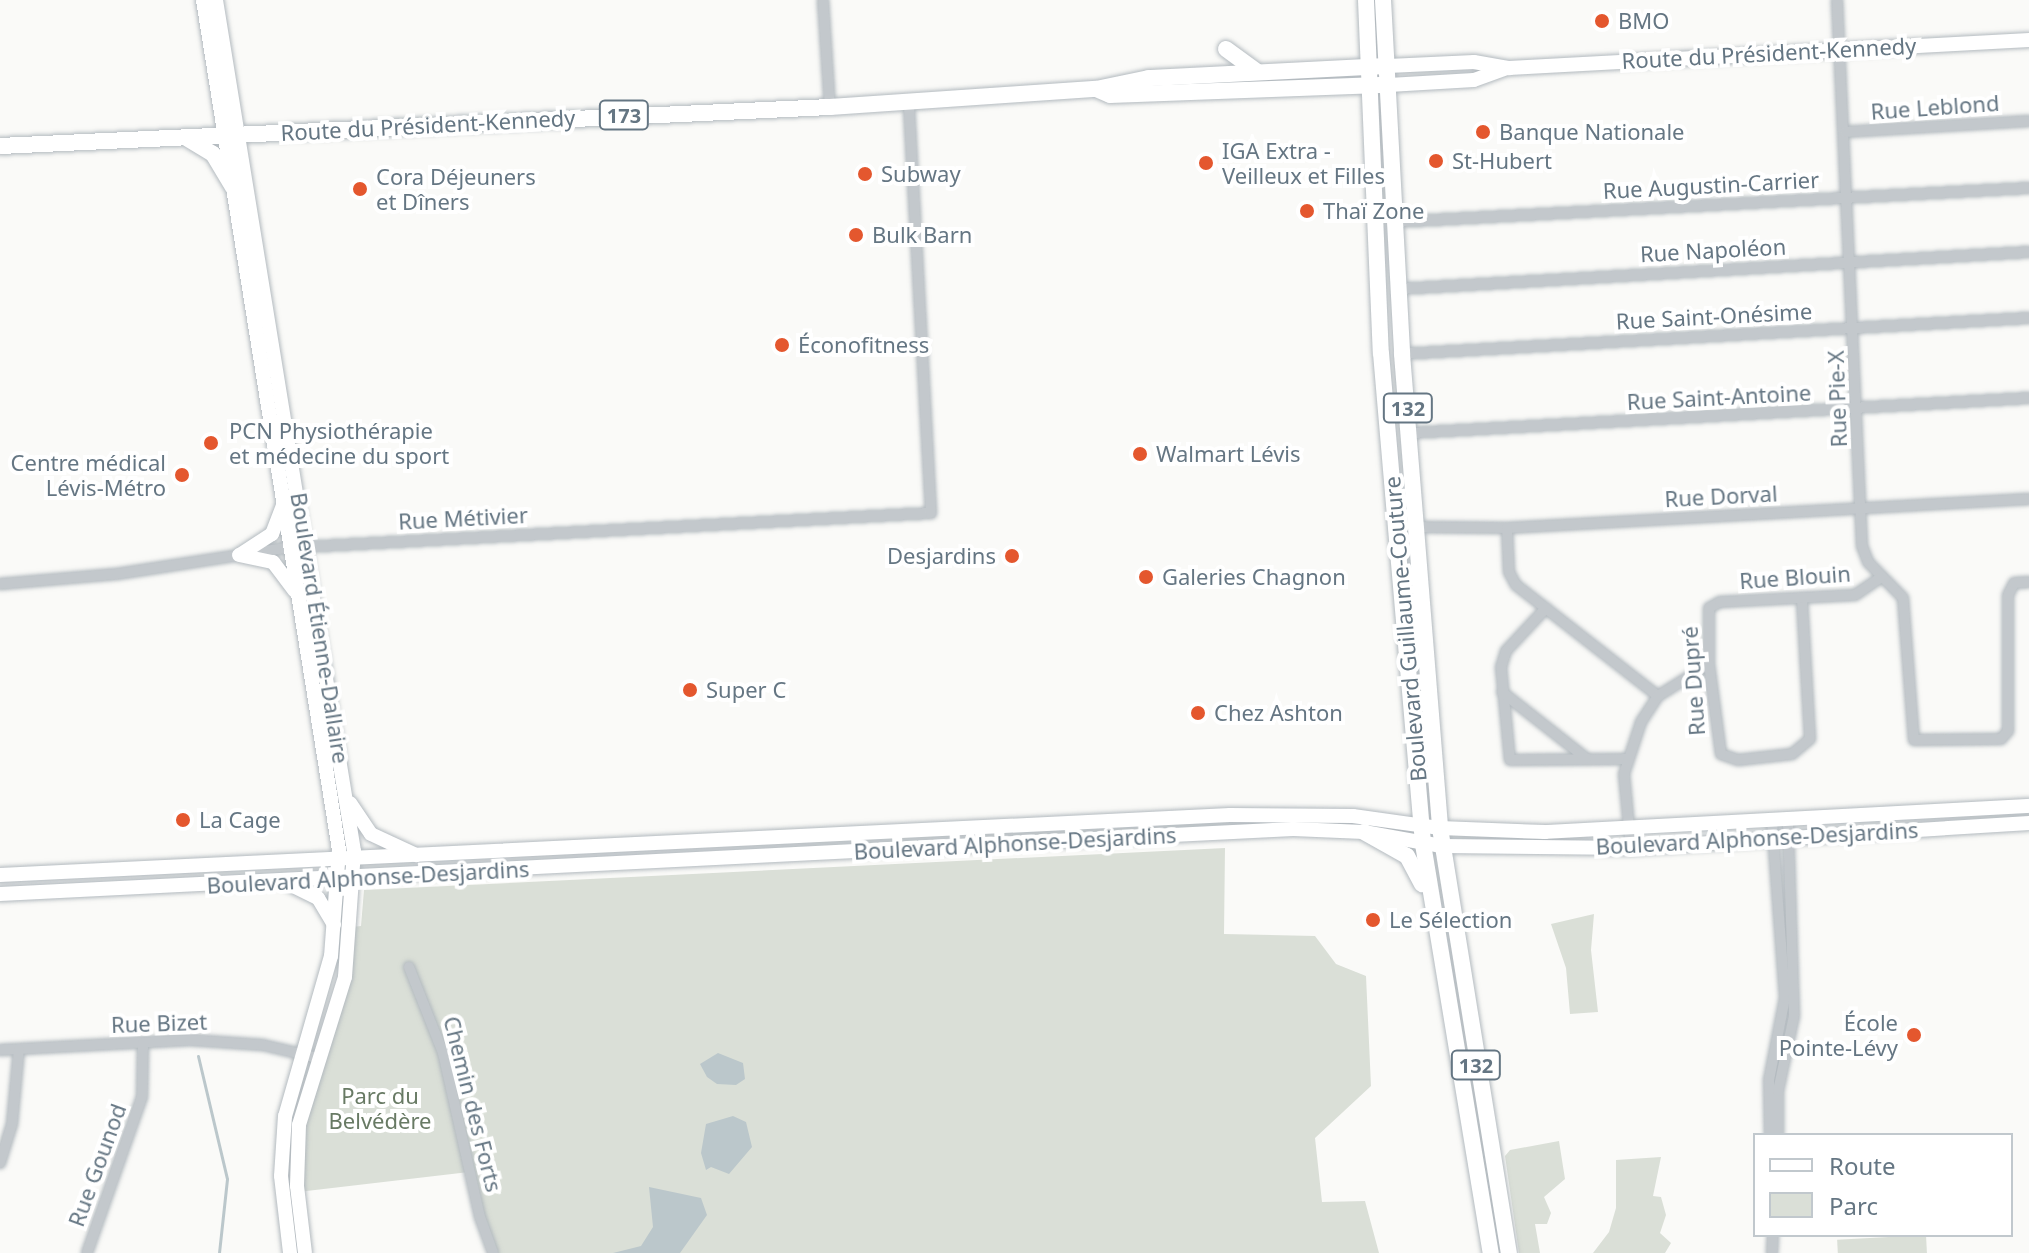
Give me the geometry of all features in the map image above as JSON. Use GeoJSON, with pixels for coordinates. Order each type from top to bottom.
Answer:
{"type":"FeatureCollection","features":[{"type":"Feature","properties":{"kind":"main road","name":"Boulevard Étienne-Dallaire"},"geometry":{"type":"LineString","coordinates":[[203,0],[309,547],[346,795],[345,977],[299,1125],[297,1186],[305,1253]]}},
{"type":"Feature","properties":{"kind":"main road","name":"Boulevard Étienne-Dallaire"},"geometry":{"type":"LineString","coordinates":[[216,0],[231,136],[233,187],[347,868],[282,1143],[290,1253]]}},
{"type":"Feature","properties":{"kind":"main road","name":"Boulevard Guillaume-Couture"},"geometry":{"type":"LineString","coordinates":[[1366,0],[1381,353],[1421,826],[1434,926],[1491,1253]]}},
{"type":"Feature","properties":{"kind":"main road","name":"Boulevard Guillaume-Couture"},"geometry":{"type":"LineString","coordinates":[[1383,0],[1402,354],[1411,433],[1415,527],[1440,828],[1509,1253]]}},
{"type":"Feature","properties":{"kind":"main road","name":"Route du Président-Kennedy"},"geometry":{"type":"LineString","coordinates":[[0,146],[909,103],[1096,89],[1149,78],[1474,62],[1509,68],[2029,40]]}},
{"type":"Feature","properties":{"kind":"main road"},"geometry":{"type":"LineString","coordinates":[[1226,49],[1260,73]]}},
{"type":"Feature","properties":{"kind":"main road","name":"Route du Président-Kennedy"},"geometry":{"type":"LineString","coordinates":[[1096,89],[1110,95],[1370,86],[1474,80],[1509,68]]}},
{"type":"Feature","properties":{"kind":"main road"},"geometry":{"type":"LineString","coordinates":[[186,138],[213,154],[233,187]]}},
{"type":"Feature","properties":{"kind":"main road"},"geometry":{"type":"LineString","coordinates":[[239,555],[272,534],[285,498]]}},
{"type":"Feature","properties":{"kind":"main road"},"geometry":{"type":"LineString","coordinates":[[239,555],[279,567],[301,607]]}},
{"type":"Feature","properties":{"kind":"main road"},"geometry":{"type":"LineString","coordinates":[[346,795],[371,834],[424,858]]}},
{"type":"Feature","properties":{"kind":"main road","name":"Boulevard Alphonse-Desjardins"},"geometry":{"type":"LineString","coordinates":[[0,894],[274,879],[424,858],[1230,815],[1353,816],[1440,828],[1545,832],[2029,806]]}},
{"type":"Feature","properties":{"kind":"main road","name":"Boulevard Alphonse-Desjardins"},"geometry":{"type":"LineString","coordinates":[[0,875],[347,868],[1293,829],[1364,832],[1442,846],[1631,848],[2029,823]]}},
{"type":"Feature","properties":{"kind":"main road"},"geometry":{"type":"LineString","coordinates":[[1364,832],[1414,863],[1434,926]]}},
{"type":"Feature","properties":{"kind":"main road"},"geometry":{"type":"LineString","coordinates":[[274,879],[311,892],[325,905],[335,929]]}},
{"type":"Feature","properties":{"kind":"street"},"geometry":{"type":"LineString","coordinates":[[823,0],[830,107]]}},
{"type":"Feature","properties":{"kind":"street","name":"Rue Pie-X"},"geometry":{"type":"LineString","coordinates":[[1837,0],[1856,329],[1862,546],[1880,578],[1903,598],[1914,740],[2001,739],[2008,731],[2008,595],[2014,583],[2029,582]]}},
{"type":"Feature","properties":{"kind":"street","name":"Rue Métivier"},"geometry":{"type":"LineString","coordinates":[[0,584],[82,579],[292,548],[931,513],[909,103]]}},
{"type":"Feature","properties":{"kind":"street","name":"Rue Leblond"},"geometry":{"type":"LineString","coordinates":[[1845,132],[2029,121]]}},
{"type":"Feature","properties":{"kind":"street","name":"Rue Augustin-Carrier"},"geometry":{"type":"LineString","coordinates":[[1395,222],[2029,188]]}},
{"type":"Feature","properties":{"kind":"street","name":"Rue Napoléon"},"geometry":{"type":"LineString","coordinates":[[1399,289],[2029,252]]}},
{"type":"Feature","properties":{"kind":"street","name":"Rue Saint-Onésime"},"geometry":{"type":"LineString","coordinates":[[1402,354],[2029,318]]}},
{"type":"Feature","properties":{"kind":"street","name":"Rue Saint-Antoine"},"geometry":{"type":"LineString","coordinates":[[1411,433],[2029,398]]}},
{"type":"Feature","properties":{"kind":"street","name":"Rue Dorval"},"geometry":{"type":"LineString","coordinates":[[1415,527],[1507,528],[2029,499]]}},
{"type":"Feature","properties":{"kind":"street"},"geometry":{"type":"LineString","coordinates":[[1507,528],[1509,572],[1516,585],[1658,696]]}},
{"type":"Feature","properties":{"kind":"street","name":"Rue Blouin"},"geometry":{"type":"LineString","coordinates":[[1709,608],[1720,602],[1855,595],[1880,578]]}},
{"type":"Feature","properties":{"kind":"street","name":"Rue Dupré"},"geometry":{"type":"LineString","coordinates":[[1709,608],[1709,664],[1721,754],[1738,760],[1802,749],[1810,739],[1802,600]]}},
{"type":"Feature","properties":{"kind":"street"},"geometry":{"type":"LineString","coordinates":[[1546,608],[1506,651],[1502,692],[1510,760],[1627,759]]}},
{"type":"Feature","properties":{"kind":"street"},"geometry":{"type":"LineString","coordinates":[[1631,848],[1627,759],[1658,696],[1709,664]]}},
{"type":"Feature","properties":{"kind":"street"},"geometry":{"type":"LineString","coordinates":[[1502,692],[1586,758]]}},
{"type":"Feature","properties":{"kind":"street"},"geometry":{"type":"LineString","coordinates":[[1770,1133],[1769,1080],[1785,998],[1782,839],[1788,821]]}},
{"type":"Feature","properties":{"kind":"street"},"geometry":{"type":"LineString","coordinates":[[1772,822],[1782,839],[1794,1016],[1778,1091],[1778,1133]]}},
{"type":"Feature","properties":{"kind":"street","name":"Chemin des Forts"},"geometry":{"type":"LineString","coordinates":[[409,967],[443,1053],[480,1217],[493,1253]]}},
{"type":"Feature","properties":{"kind":"street","name":"Rue Bizet"},"geometry":{"type":"LineString","coordinates":[[0,1050],[143,1043],[238,1043],[318,1058]]}},
{"type":"Feature","properties":{"kind":"street","name":"Rue Gounod"},"geometry":{"type":"LineString","coordinates":[[87,1253],[142,1097],[143,1043]]}},
{"type":"Feature","properties":{"kind":"street"},"geometry":{"type":"LineString","coordinates":[[0,1163],[12,1124],[19,1049]]}},
{"type":"Feature","properties":{"kind":"green space","name":"Parc du Belvédère"},"geometry":{"type":"Polygon","coordinates":[[[1225,848],[1224,934],[1315,936],[1336,964],[1366,976],[1371,1086],[1315,1138],[1322,1202],[1365,1201],[1379,1253],[496,1253],[469,1172],[298,1192],[299,1125],[351,927],[361,926],[364,890],[1225,848]]]}},
{"type":"Feature","properties":{"kind":"green space"},"geometry":{"type":"Polygon","coordinates":[[[1594,914],[1591,950],[1598,1012],[1570,1014],[1566,968],[1551,924],[1594,914]]]}},
{"type":"Feature","properties":{"kind":"green space"},"geometry":{"type":"Polygon","coordinates":[[[1559,1141],[1565,1179],[1544,1197],[1551,1213],[1547,1224],[1535,1224],[1540,1253],[1519,1253],[1505,1156],[1510,1150],[1559,1141]]]}},
{"type":"Feature","properties":{"kind":"green space"},"geometry":{"type":"Polygon","coordinates":[[[1661,1157],[1653,1196],[1661,1197],[1666,1215],[1660,1233],[1671,1243],[1665,1253],[1593,1253],[1609,1232],[1616,1208],[1616,1160],[1661,1157]]]}},
{"type":"Feature","properties":{"kind":"green space"},"geometry":{"type":"Polygon","coordinates":[[[1926,1237],[1927,1253],[1838,1253],[1837,1240],[1926,1237]]]}},
{"type":"Feature","properties":{"kind":"shaded area"},"geometry":{"type":"Polygon","coordinates":[[[718,1053],[743,1063],[745,1079],[736,1085],[717,1084],[707,1077],[700,1064],[718,1053]]]}},
{"type":"Feature","properties":{"kind":"shaded area"},"geometry":{"type":"Polygon","coordinates":[[[733,1116],[746,1122],[752,1147],[729,1174],[711,1167],[706,1170],[701,1153],[706,1124],[733,1116]]]}},
{"type":"Feature","properties":{"kind":"shaded area"},"geometry":{"type":"Polygon","coordinates":[[[649,1187],[701,1198],[707,1215],[680,1253],[613,1253],[641,1246],[653,1227],[649,1187]]]}},
{"type":"Feature","properties":{"kind":"waterway"},"geometry":{"type":"LineString","coordinates":[[198,1056],[227,1179],[219,1253]]}},
{"type":"Feature","properties":{"kind":"place","name":"BMO"},"geometry":{"type":"Point","coordinates":[1602,21]}},
{"type":"Feature","properties":{"kind":"place","name":"Banque Nationale"},"geometry":{"type":"Point","coordinates":[1483,132]}},
{"type":"Feature","properties":{"kind":"place","name":"St-Hubert"},"geometry":{"type":"Point","coordinates":[1436,161]}},
{"type":"Feature","properties":{"kind":"place","name":"IGA Extra - Veilleux et Filles"},"geometry":{"type":"Point","coordinates":[1206,163]}},
{"type":"Feature","properties":{"kind":"place","name":"Subway"},"geometry":{"type":"Point","coordinates":[865,174]}},
{"type":"Feature","properties":{"kind":"place","name":"Cora Déjeuners et Dîners"},"geometry":{"type":"Point","coordinates":[360,189]}},
{"type":"Feature","properties":{"kind":"place","name":"Thaï Zone"},"geometry":{"type":"Point","coordinates":[1307,211]}},
{"type":"Feature","properties":{"kind":"place","name":"Bulk Barn"},"geometry":{"type":"Point","coordinates":[856,235]}},
{"type":"Feature","properties":{"kind":"place","name":"Éconofitness"},"geometry":{"type":"Point","coordinates":[782,345]}},
{"type":"Feature","properties":{"kind":"place","name":"PCN Physiothérapie et médecine du sport"},"geometry":{"type":"Point","coordinates":[211,443]}},
{"type":"Feature","properties":{"kind":"place","name":"Walmart Lévis"},"geometry":{"type":"Point","coordinates":[1140,454]}},
{"type":"Feature","properties":{"kind":"place","name":"Centre médical Lévis-Métro"},"geometry":{"type":"Point","coordinates":[182,475]}},
{"type":"Feature","properties":{"kind":"place","name":"Desjardins"},"geometry":{"type":"Point","coordinates":[1012,556]}},
{"type":"Feature","properties":{"kind":"place","name":"Galeries Chagnon"},"geometry":{"type":"Point","coordinates":[1146,577]}},
{"type":"Feature","properties":{"kind":"place","name":"Super C"},"geometry":{"type":"Point","coordinates":[690,690]}},
{"type":"Feature","properties":{"kind":"place","name":"Chez Ashton"},"geometry":{"type":"Point","coordinates":[1198,713]}},
{"type":"Feature","properties":{"kind":"place","name":"La Cage"},"geometry":{"type":"Point","coordinates":[183,820]}},
{"type":"Feature","properties":{"kind":"place","name":"Le Sélection"},"geometry":{"type":"Point","coordinates":[1373,920]}},
{"type":"Feature","properties":{"kind":"place","name":"École Pointe-Lévy"},"geometry":{"type":"Point","coordinates":[1914,1035]}}]}
